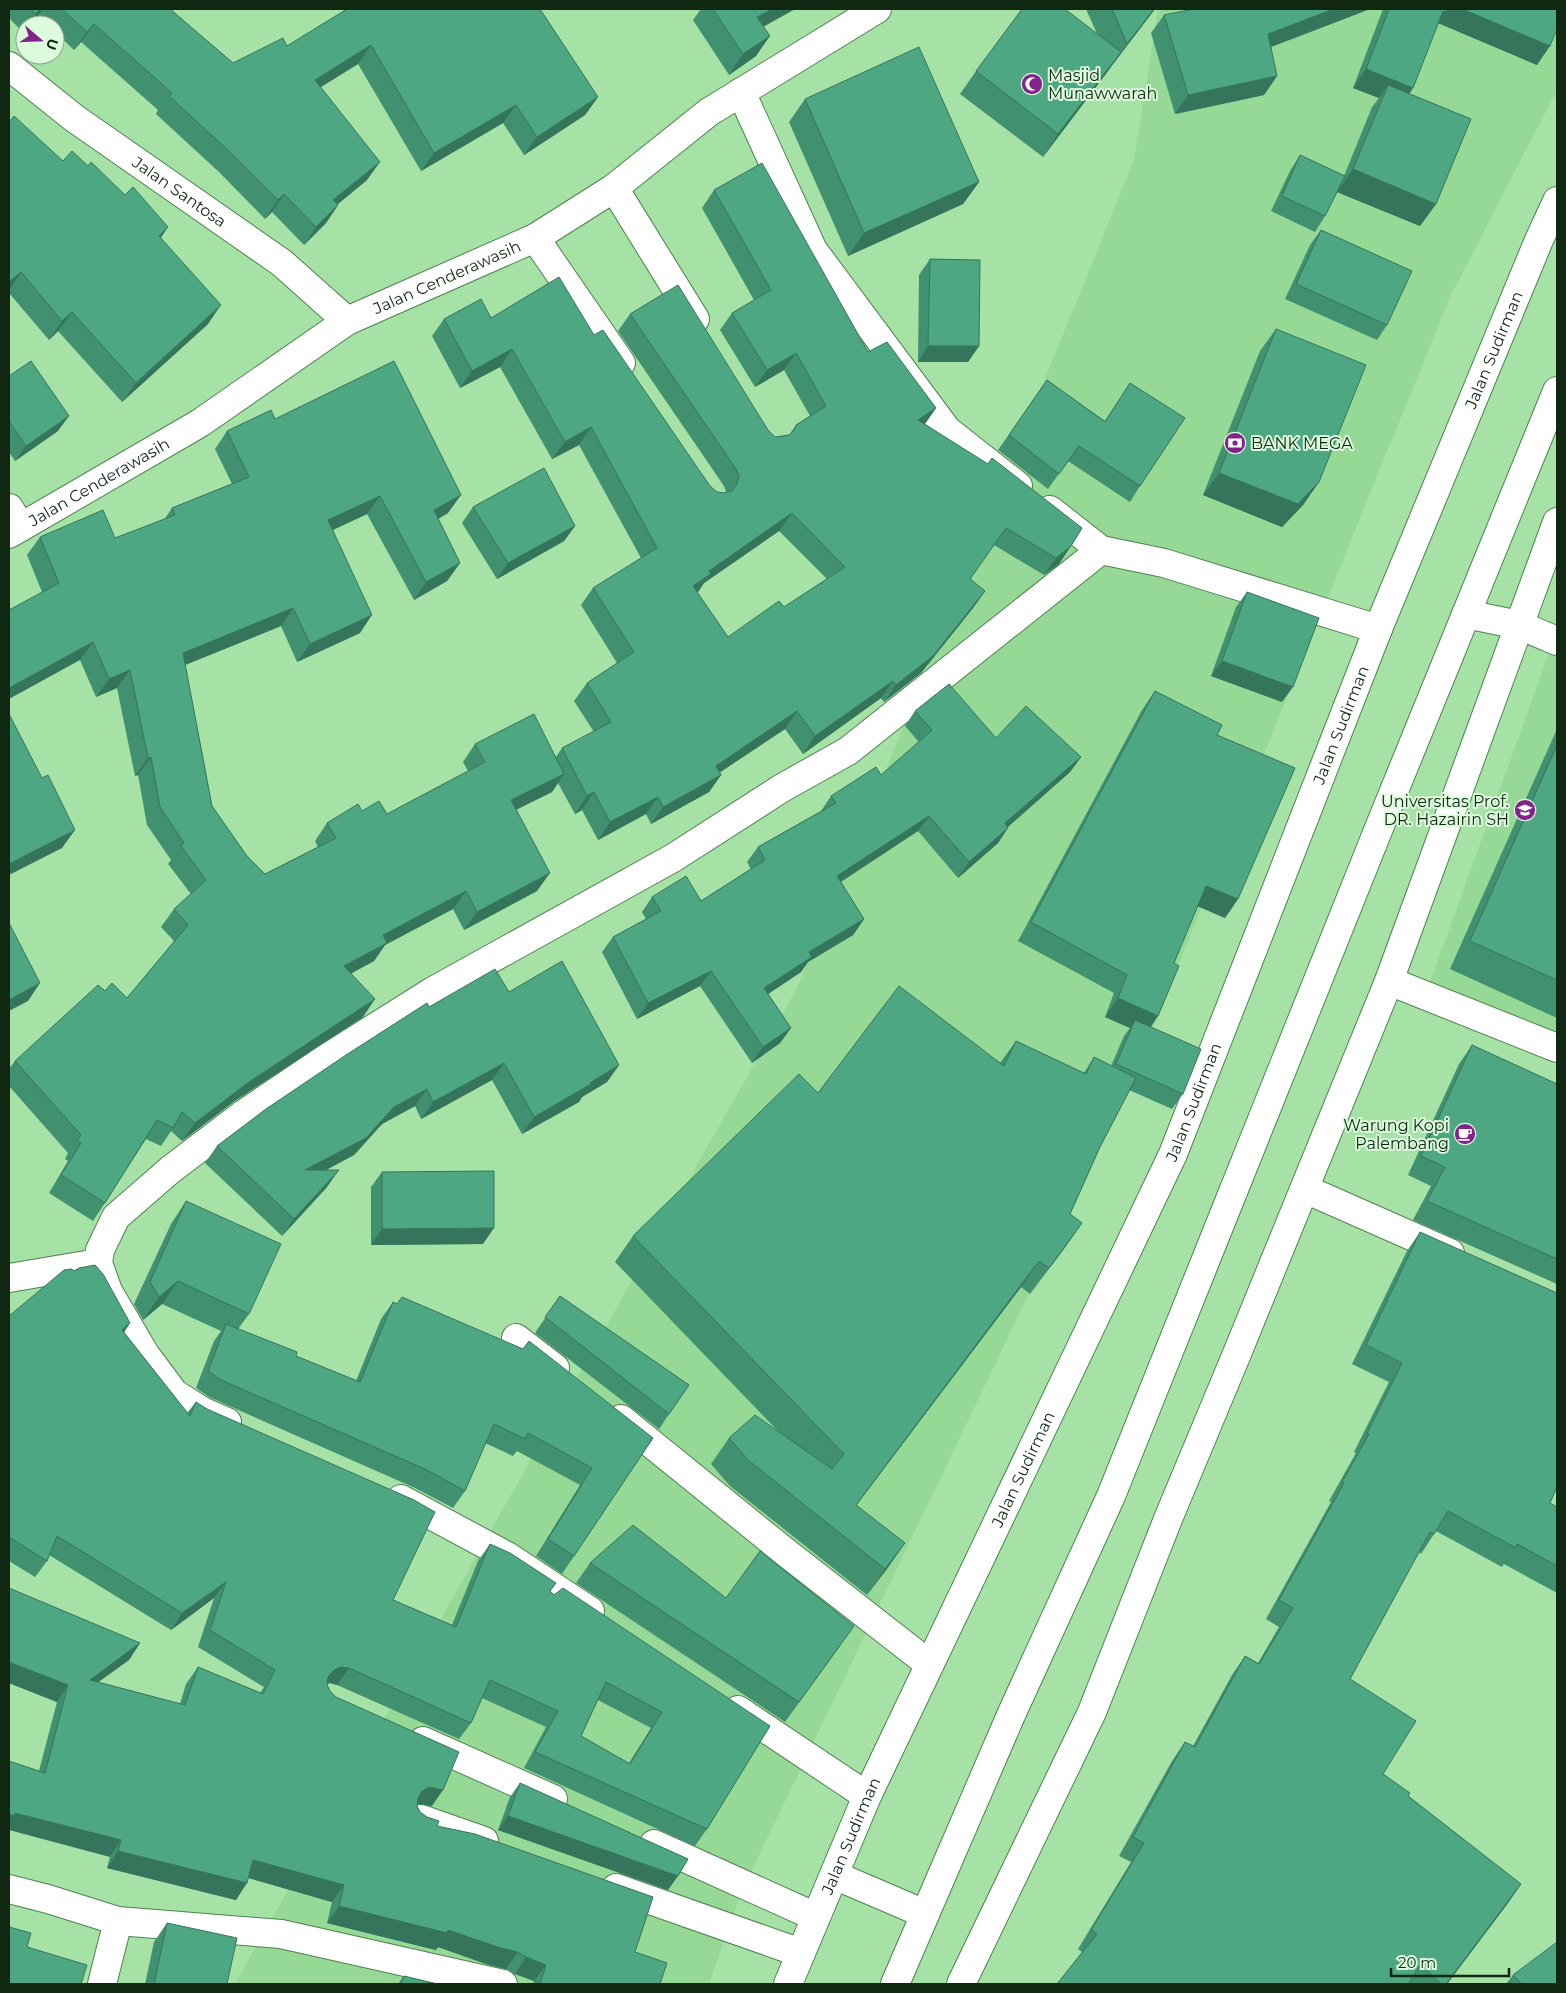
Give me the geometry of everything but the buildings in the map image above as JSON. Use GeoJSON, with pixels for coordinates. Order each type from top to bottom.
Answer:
{"type":"FeatureCollection","features":[{"type":"Feature","properties":{"kind":"street","name":"Jalan Cenderawasih"},"geometry":{"type":"LineString","coordinates":[[13,523],[200,423],[347,321],[535,238],[614,188],[708,112],[877,9]]}},
{"type":"Feature","properties":{"kind":"street","name":"Jalan Santosa"},"geometry":{"type":"LineString","coordinates":[[9,66],[74,118],[282,263],[347,321]]}},
{"type":"Feature","properties":{"kind":"street"},"geometry":{"type":"LineString","coordinates":[[741,92],[812,250],[947,430],[1101,550],[1164,563],[1378,629]]}},
{"type":"Feature","properties":{"kind":"street"},"geometry":{"type":"LineString","coordinates":[[614,188],[707,339]]}},
{"type":"Feature","properties":{"kind":"street","name":"Jalan Sudirman"},"geometry":{"type":"LineString","coordinates":[[788,1984],[867,1796],[1174,1154],[1378,629],[1539,240],[1557,201]]}},
{"type":"Feature","properties":{"kind":"street"},"geometry":{"type":"LineString","coordinates":[[535,238],[634,382]]}},
{"type":"Feature","properties":{"kind":"street"},"geometry":{"type":"LineString","coordinates":[[894,1984],[1010,1715],[1111,1496],[1557,391]]}},
{"type":"Feature","properties":{"kind":"street"},"geometry":{"type":"LineString","coordinates":[[961,1984],[1092,1712],[1168,1519],[1305,1189],[1389,980],[1557,522]]}},
{"type":"Feature","properties":{"kind":"street"},"geometry":{"type":"LineString","coordinates":[[247,1431],[202,1411],[174,1393],[145,1354],[108,1291],[98,1263],[100,1250],[116,1217],[170,1170],[245,1113],[433,991],[674,858],[782,788],[848,752],[1101,550]]}},
{"type":"Feature","properties":{"kind":"street"},"geometry":{"type":"LineString","coordinates":[[1466,614],[1519,625],[1557,640]]}},
{"type":"Feature","properties":{"kind":"street"},"geometry":{"type":"LineString","coordinates":[[1389,980],[1557,1048]]}},
{"type":"Feature","properties":{"kind":"street"},"geometry":{"type":"LineString","coordinates":[[1305,1189],[1476,1265]]}},
{"type":"Feature","properties":{"kind":"street"},"geometry":{"type":"LineString","coordinates":[[9,1278],[98,1263]]}},
{"type":"Feature","properties":{"kind":"street"},"geometry":{"type":"LineString","coordinates":[[516,1338],[575,1384]]}},
{"type":"Feature","properties":{"kind":"street"},"geometry":{"type":"LineString","coordinates":[[605,1406],[784,1551],[929,1664]]}},
{"type":"Feature","properties":{"kind":"street"},"geometry":{"type":"LineString","coordinates":[[382,1490],[409,1502],[506,1556],[613,1627]]}},
{"type":"Feature","properties":{"kind":"street"},"geometry":{"type":"LineString","coordinates":[[720,1698],[867,1796]]}},
{"type":"Feature","properties":{"kind":"street"},"geometry":{"type":"LineString","coordinates":[[403,1731],[573,1808]]}},
{"type":"Feature","properties":{"kind":"street"},"geometry":{"type":"LineString","coordinates":[[421,1819],[504,1848]]}},
{"type":"Feature","properties":{"kind":"street"},"geometry":{"type":"LineString","coordinates":[[627,1832],[816,1918]]}},
{"type":"Feature","properties":{"kind":"street"},"geometry":{"type":"LineString","coordinates":[[834,1875],[925,1914]]}},
{"type":"Feature","properties":{"kind":"street"},"geometry":{"type":"LineString","coordinates":[[597,1881],[801,1953]]}},
{"type":"Feature","properties":{"kind":"street"},"geometry":{"type":"LineString","coordinates":[[9,1889],[118,1921],[281,1934],[503,1984]]}},
{"type":"Feature","properties":{"kind":"street"},"geometry":{"type":"LineString","coordinates":[[102,1984],[118,1921]]}},
{"type":"Feature","properties":{"kind":"shaded area"},"geometry":{"type":"Polygon","coordinates":[[[1158,9],[1557,9],[1557,90],[1450,297],[1129,1086],[740,1895],[709,1984],[235,1984],[797,988],[1134,160],[1158,9]]]}},
{"type":"Feature","properties":{"kind":"shaded area","name":"Universitas Prof. DR. Hazairin SH"},"geometry":{"type":"Polygon","coordinates":[[[1557,631],[1557,1039],[1428,988],[1557,631]]]}},
{"type":"Feature","properties":{"kind":"place","name":"Masjid Munawwarah"},"geometry":{"type":"Point","coordinates":[1032,84]}},
{"type":"Feature","properties":{"kind":"place","name":"BANK MEGA"},"geometry":{"type":"Point","coordinates":[1235,443]}},
{"type":"Feature","properties":{"kind":"place","name":"Universitas Prof. DR. Hazairin SH"},"geometry":{"type":"Point","coordinates":[1525,810]}},
{"type":"Feature","properties":{"kind":"place","name":"Warung Kopi Palembang"},"geometry":{"type":"Point","coordinates":[1465,1134]}}]}
